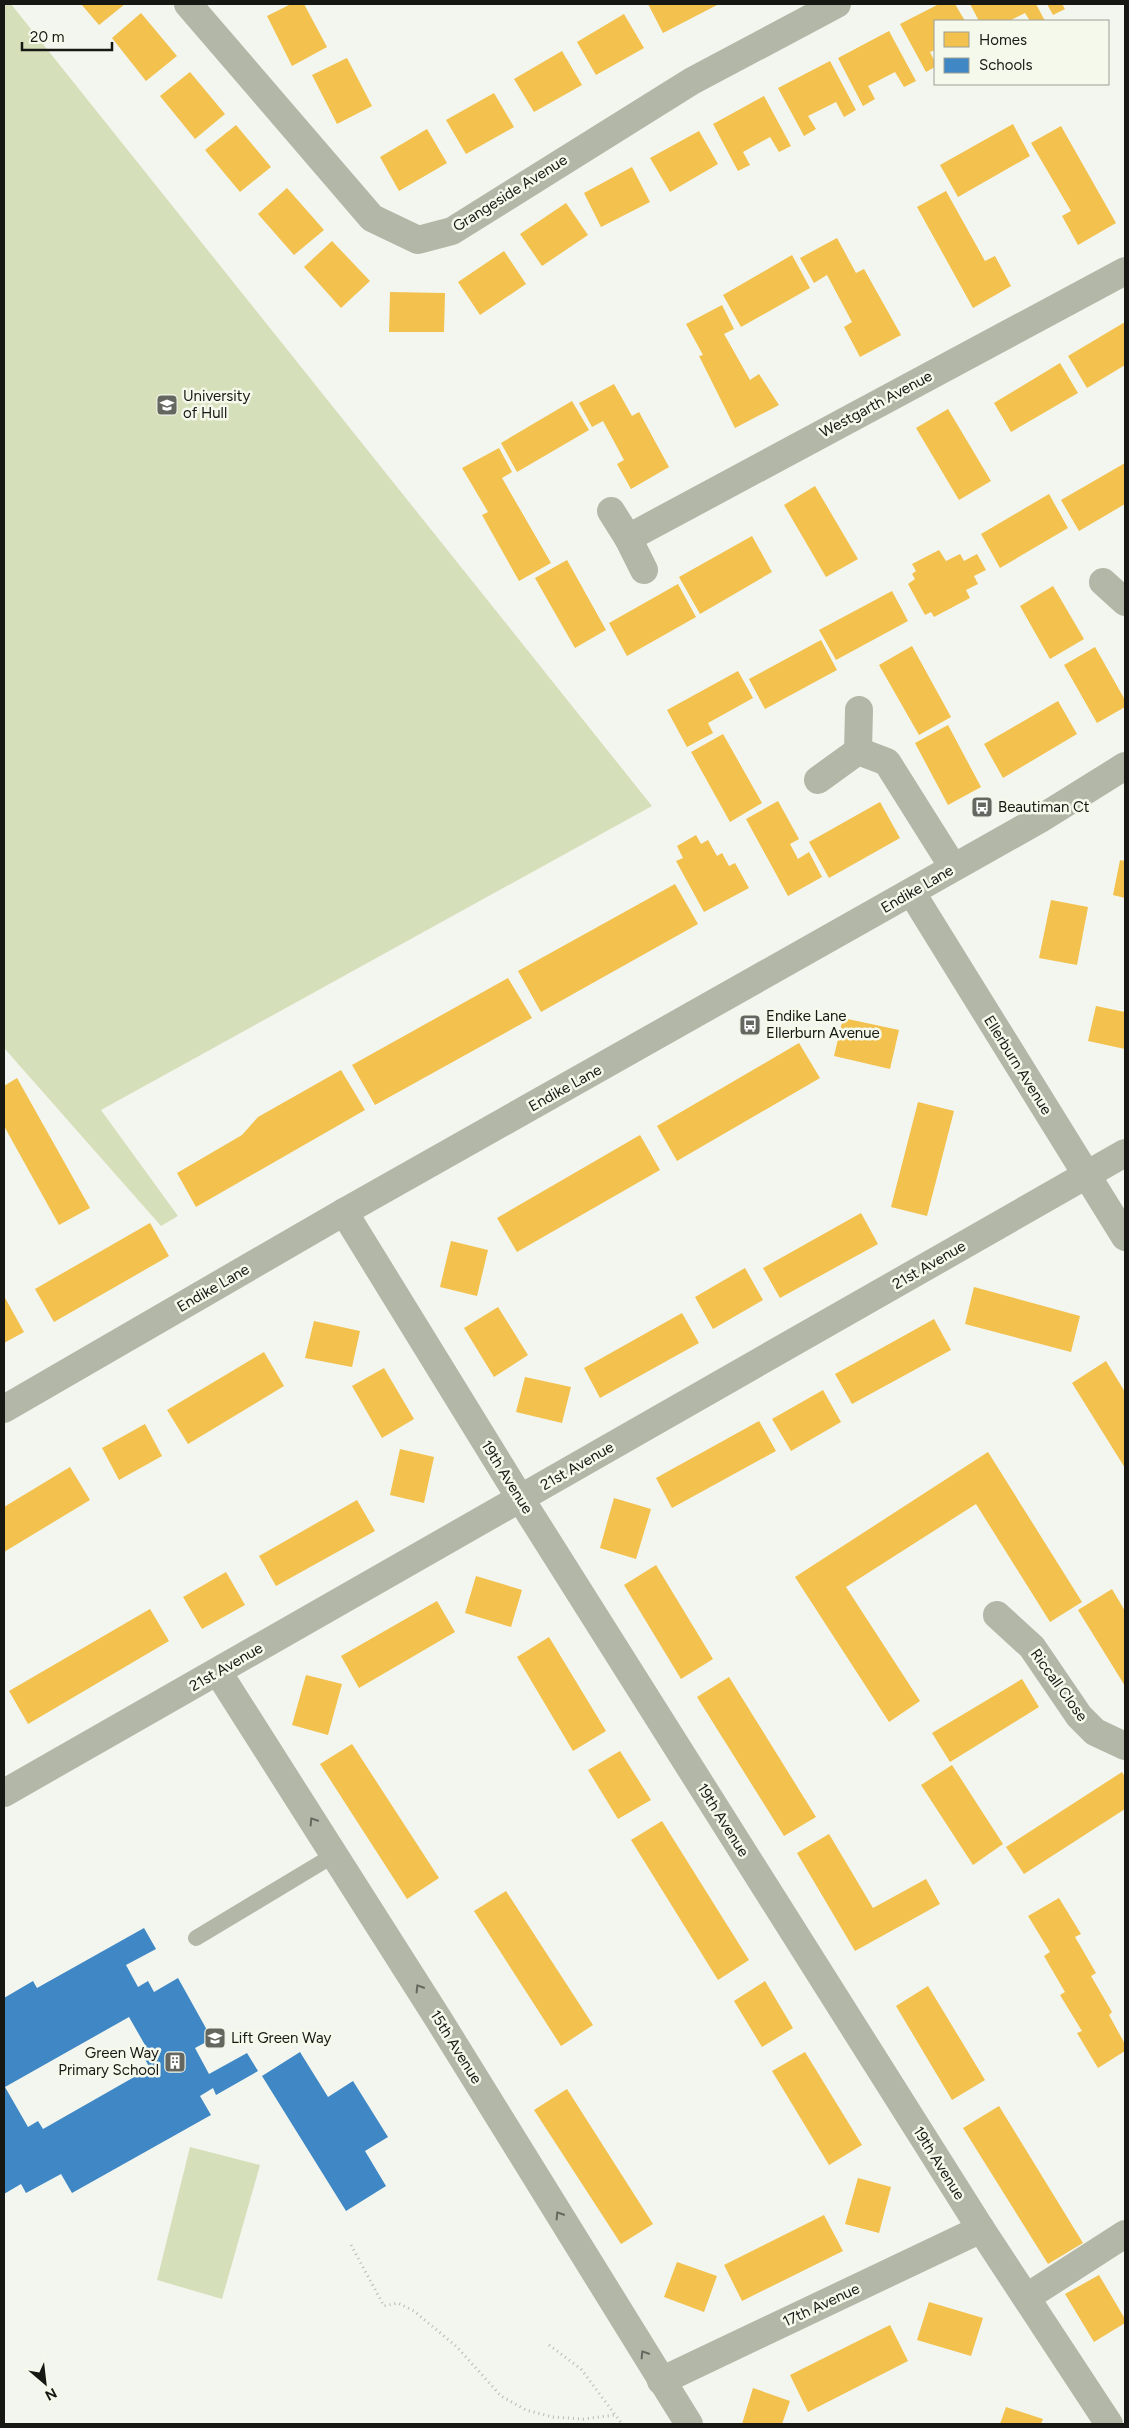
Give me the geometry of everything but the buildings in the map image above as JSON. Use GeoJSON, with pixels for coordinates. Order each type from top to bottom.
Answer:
{"type":"FeatureCollection","features":[{"type":"Feature","properties":{"kind":"street","name":"Grangeside Avenue"},"geometry":{"type":"LineString","coordinates":[[188,4],[372,218],[418,240],[452,230],[692,82],[837,4]]}},
{"type":"Feature","properties":{"kind":"street","name":"Westgarth Avenue"},"geometry":{"type":"LineString","coordinates":[[628,538],[1125,271]]}},
{"type":"Feature","properties":{"kind":"street"},"geometry":{"type":"LineString","coordinates":[[611,512],[628,538],[644,570]]}},
{"type":"Feature","properties":{"kind":"street"},"geometry":{"type":"LineString","coordinates":[[1103,582],[1125,602]]}},
{"type":"Feature","properties":{"kind":"street"},"geometry":{"type":"LineString","coordinates":[[858,751],[859,710]]}},
{"type":"Feature","properties":{"kind":"street"},"geometry":{"type":"LineString","coordinates":[[818,780],[858,751]]}},
{"type":"Feature","properties":{"kind":"street"},"geometry":{"type":"LineString","coordinates":[[858,751],[887,762],[954,867]]}},
{"type":"Feature","properties":{"kind":"street","name":"Endike Lane"},"geometry":{"type":"LineString","coordinates":[[4,1409],[344,1212],[912,893],[1040,819],[1125,766]]}},
{"type":"Feature","properties":{"kind":"street","name":"Ellerburn Avenue"},"geometry":{"type":"LineString","coordinates":[[912,893],[1125,1237]]}},
{"type":"Feature","properties":{"kind":"street","name":"21st Avenue"},"geometry":{"type":"LineString","coordinates":[[4,1793],[1125,1153]]}},
{"type":"Feature","properties":{"kind":"street","name":"19th Avenue"},"geometry":{"type":"LineString","coordinates":[[344,1212],[520,1498],[981,2230],[1109,2424]]}},
{"type":"Feature","properties":{"kind":"street","name":"Riccall Close"},"geometry":{"type":"LineString","coordinates":[[997,1615],[1032,1647],[1079,1716],[1095,1732],[1125,1746]]}},
{"type":"Feature","properties":{"kind":"street","name":"15th Avenue"},"geometry":{"type":"LineString","coordinates":[[218,1672],[439,2020],[661,2382],[689,2424]]}},
{"type":"Feature","properties":{"kind":"street","name":"17th Avenue"},"geometry":{"type":"LineString","coordinates":[[661,2382],[981,2230]]}},
{"type":"Feature","properties":{"kind":"street"},"geometry":{"type":"LineString","coordinates":[[1027,2297],[1125,2234]]}},
{"type":"Feature","properties":{"kind":"lane"},"geometry":{"type":"LineString","coordinates":[[196,1938],[334,1855]]}},
{"type":"Feature","properties":{"kind":"path"},"geometry":{"type":"LineString","coordinates":[[351,2245],[384,2306],[398,2304],[414,2311],[457,2347],[501,2396],[526,2410],[553,2417],[583,2419],[615,2415]]}},
{"type":"Feature","properties":{"kind":"path"},"geometry":{"type":"LineString","coordinates":[[549,2345],[581,2369],[622,2424]]}},
{"type":"Feature","properties":{"kind":"green space","name":"University of Hull"},"geometry":{"type":"Polygon","coordinates":[[[4,4],[11,4],[652,806],[101,1110],[178,1216],[161,1226],[4,1048],[4,4]]]}},
{"type":"Feature","properties":{"kind":"green space"},"geometry":{"type":"Polygon","coordinates":[[[190,2147],[260,2165],[222,2299],[157,2280],[190,2147]]]}},
{"type":"Feature","properties":{"kind":"place","name":"University of Hull"},"geometry":{"type":"Point","coordinates":[167,405]}},
{"type":"Feature","properties":{"kind":"place","name":"Beautiman Ct"},"geometry":{"type":"Point","coordinates":[982,807]}},
{"type":"Feature","properties":{"kind":"place","name":"Endike Lane Ellerburn Avenue"},"geometry":{"type":"Point","coordinates":[750,1025]}},
{"type":"Feature","properties":{"kind":"place","name":"Lift Green Way"},"geometry":{"type":"Point","coordinates":[215,2038]}},
{"type":"Feature","properties":{"kind":"place","name":"Green Way Primary School"},"geometry":{"type":"Point","coordinates":[175,2062]}}]}
